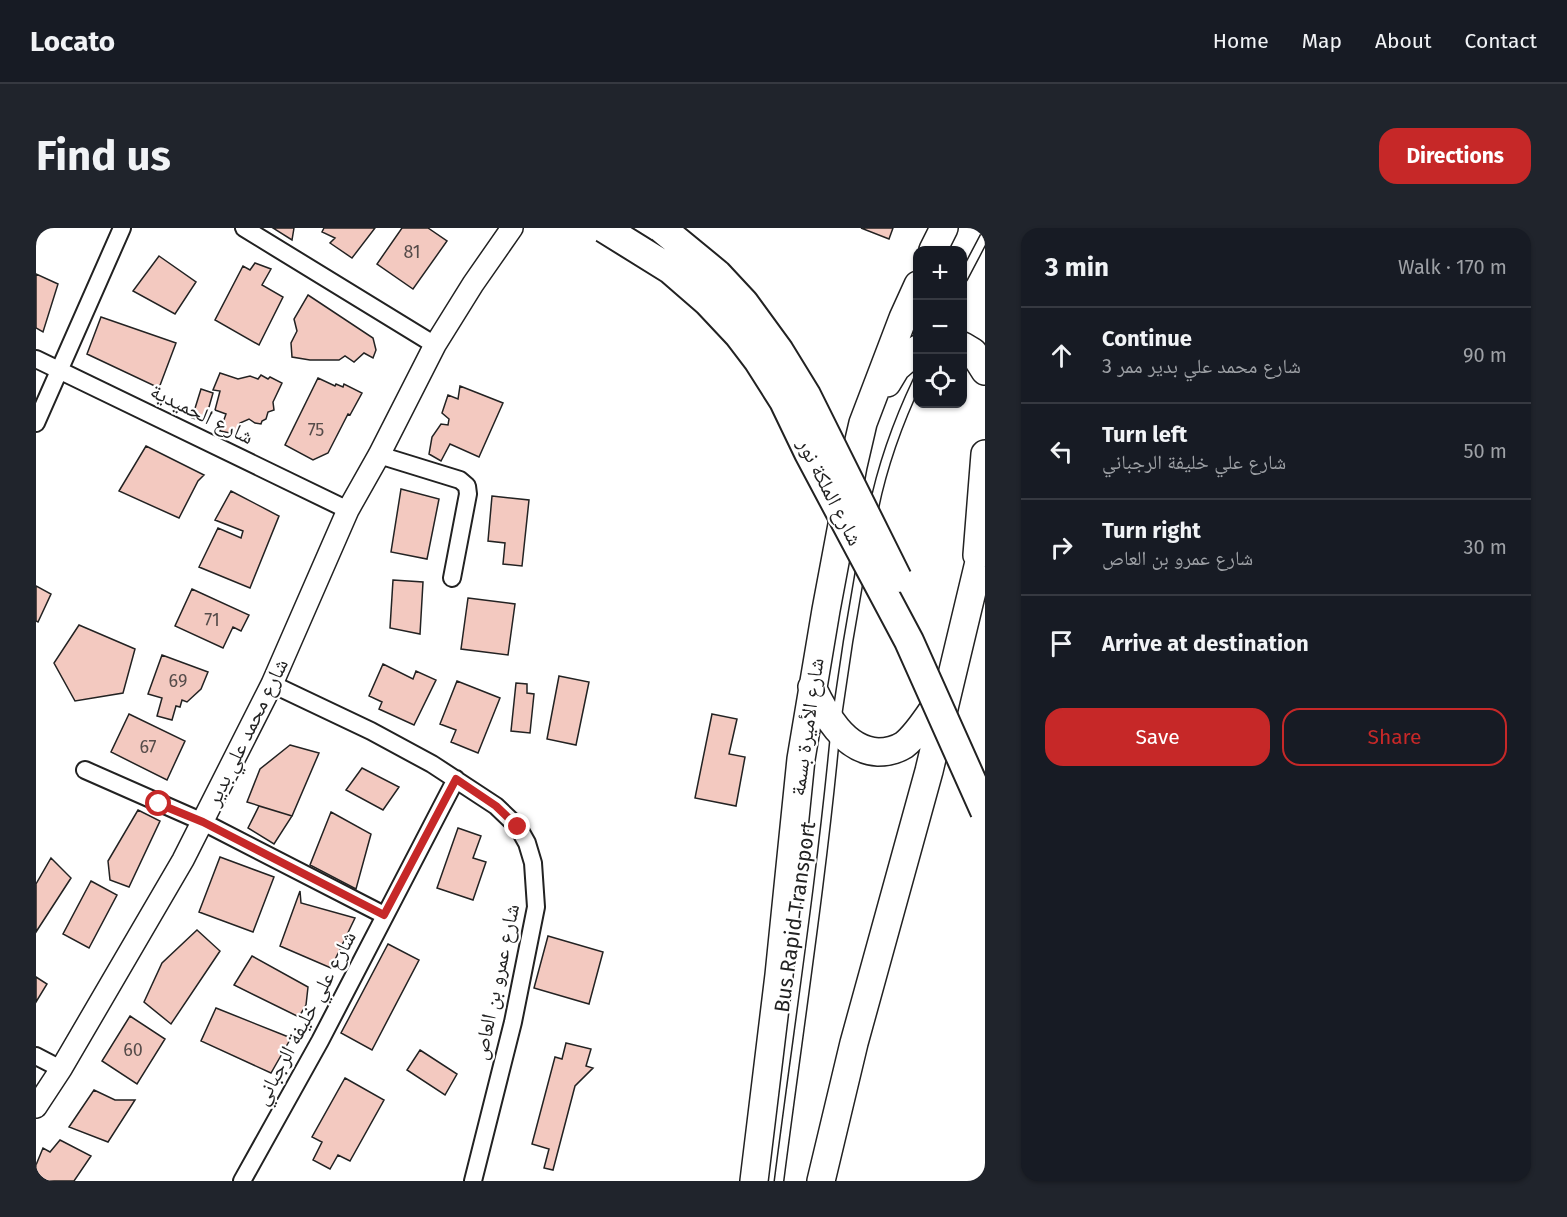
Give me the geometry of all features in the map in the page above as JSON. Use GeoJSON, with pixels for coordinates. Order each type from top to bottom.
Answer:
{"type":"FeatureCollection","features":[{"type":"Feature","properties":{"kind":"highway","name":"شارع الملكة نور"},"geometry":{"type":"LineString","coordinates":[[604,228],[670,269],[708,302],[739,335],[758,360],[784,401],[809,453],[909,641],[985,811]]}},
{"type":"Feature","properties":{"kind":"highway","name":"شارع الملكة نور"},"geometry":{"type":"LineString","coordinates":[[661,228],[717,274],[744,303],[793,373],[929,642],[985,765]]}},
{"type":"Feature","properties":{"kind":"main road"},"geometry":{"type":"LineString","coordinates":[[935,246],[944,228]]}},
{"type":"Feature","properties":{"kind":"main road","name":"شارع الأميرة بسمة"},"geometry":{"type":"LineString","coordinates":[[754,1181],[779,975],[801,759],[812,687],[853,465],[863,423],[913,296]]}},
{"type":"Feature","properties":{"kind":"main road"},"geometry":{"type":"LineString","coordinates":[[967,348],[973,352],[985,371]]}},
{"type":"Feature","properties":{"kind":"main road"},"geometry":{"type":"LineString","coordinates":[[863,423],[896,368],[913,353]]}},
{"type":"Feature","properties":{"kind":"main road"},"geometry":{"type":"LineString","coordinates":[[975,577],[985,454]]}},
{"type":"Feature","properties":{"kind":"main road"},"geometry":{"type":"LineString","coordinates":[[821,1181],[854,1043],[929,771],[946,691],[985,537]]}},
{"type":"Feature","properties":{"kind":"main road"},"geometry":{"type":"LineString","coordinates":[[812,687],[820,703],[847,740],[856,746],[874,752],[894,750],[903,745],[914,735],[946,691]]}},
{"type":"Feature","properties":{"kind":"street"},"geometry":{"type":"LineString","coordinates":[[36,423],[122,228]]}},
{"type":"Feature","properties":{"kind":"street"},"geometry":{"type":"LineString","coordinates":[[244,228],[435,345]]}},
{"type":"Feature","properties":{"kind":"street"},"geometry":{"type":"LineString","coordinates":[[492,228],[495,233],[494,254]]}},
{"type":"Feature","properties":{"kind":"street","name":"شارع محمد علي بدير"},"geometry":{"type":"LineString","coordinates":[[36,1107],[61,1069],[162,897],[203,822],[272,684],[348,510],[435,345],[512,228]]}},
{"type":"Feature","properties":{"kind":"street","name":"شارع الحميدية"},"geometry":{"type":"LineString","coordinates":[[36,359],[348,510]]}},
{"type":"Feature","properties":{"kind":"street"},"geometry":{"type":"LineString","coordinates":[[379,455],[460,480],[467,486],[468,494],[452,578]]}},
{"type":"Feature","properties":{"kind":"street","name":"شارع عمرو بن العاص"},"geometry":{"type":"LineString","coordinates":[[272,684],[404,747],[456,779],[496,806],[518,827],[527,843],[533,863],[536,907],[513,1022],[472,1181]]}},
{"type":"Feature","properties":{"kind":"street"},"geometry":{"type":"LineString","coordinates":[[85,770],[203,822],[384,915]]}},
{"type":"Feature","properties":{"kind":"street","name":"شارع علي خليفة الرجباني"},"geometry":{"type":"LineString","coordinates":[[242,1181],[320,1041],[456,779]]}},
{"type":"Feature","properties":{"kind":"street"},"geometry":{"type":"LineString","coordinates":[[36,1056],[61,1069]]}},
{"type":"Feature","properties":{"kind":"lane"},"geometry":{"type":"LineString","coordinates":[[967,270],[985,236]]}},
{"type":"Feature","properties":{"kind":"lane"},"geometry":{"type":"LineString","coordinates":[[868,534],[878,490],[913,391]]}},
{"type":"Feature","properties":{"kind":"lane","name":"Bus Rapid Transport"},"geometry":{"type":"LineString","coordinates":[[780,1181],[798,1028],[827,819],[836,726],[848,642],[866,545]]}},
{"type":"Feature","properties":{"kind":"building"},"geometry":{"type":"Polygon","coordinates":[[[273,228],[294,228],[292,240],[273,228]]]}},
{"type":"Feature","properties":{"kind":"building"},"geometry":{"type":"Polygon","coordinates":[[[324,228],[375,228],[352,258],[330,243],[335,238],[322,232],[324,228]]]}},
{"type":"Feature","properties":{"kind":"building"},"geometry":{"type":"Polygon","coordinates":[[[402,228],[428,228],[447,241],[413,289],[377,264],[402,228]]]}},
{"type":"Feature","properties":{"kind":"building"},"geometry":{"type":"Polygon","coordinates":[[[861,228],[893,228],[889,239],[861,228]]]}},
{"type":"Feature","properties":{"kind":"building"},"geometry":{"type":"Polygon","coordinates":[[[159,256],[196,282],[175,314],[133,291],[159,256]]]}},
{"type":"Feature","properties":{"kind":"building"},"geometry":{"type":"Polygon","coordinates":[[[255,263],[271,269],[262,285],[283,297],[259,345],[215,320],[243,266],[250,270],[255,263]]]}},
{"type":"Feature","properties":{"kind":"building"},"geometry":{"type":"Polygon","coordinates":[[[36,274],[58,284],[43,332],[36,328],[36,274]]]}},
{"type":"Feature","properties":{"kind":"building"},"geometry":{"type":"Polygon","coordinates":[[[308,295],[373,338],[376,350],[373,358],[364,353],[354,362],[345,356],[339,360],[310,360],[292,357],[291,343],[297,331],[294,319],[308,295]]]}},
{"type":"Feature","properties":{"kind":"building"},"geometry":{"type":"Polygon","coordinates":[[[101,317],[176,343],[159,388],[87,354],[101,317]]]}},
{"type":"Feature","properties":{"kind":"building"},"geometry":{"type":"Polygon","coordinates":[[[220,373],[238,379],[250,376],[258,379],[261,375],[282,383],[273,402],[274,410],[268,412],[261,424],[249,419],[240,423],[235,434],[220,431],[226,414],[215,410],[220,391],[213,390],[220,373]]]}},
{"type":"Feature","properties":{"kind":"building"},"geometry":{"type":"Polygon","coordinates":[[[318,378],[335,386],[336,384],[343,387],[344,384],[362,393],[350,415],[348,414],[328,453],[313,460],[285,445],[318,378]]]}},
{"type":"Feature","properties":{"kind":"building"},"geometry":{"type":"Polygon","coordinates":[[[460,386],[503,403],[479,457],[450,444],[441,461],[429,454],[432,437],[441,424],[448,425],[449,419],[442,413],[448,395],[458,399],[460,386]]]}},
{"type":"Feature","properties":{"kind":"building"},"geometry":{"type":"Polygon","coordinates":[[[201,389],[213,393],[205,421],[192,418],[201,389]]]}},
{"type":"Feature","properties":{"kind":"building"},"geometry":{"type":"Polygon","coordinates":[[[146,446],[204,475],[198,481],[179,518],[119,491],[146,446]]]}},
{"type":"Feature","properties":{"kind":"building"},"geometry":{"type":"Polygon","coordinates":[[[401,489],[439,499],[427,559],[391,552],[401,489]]]}},
{"type":"Feature","properties":{"kind":"building"},"geometry":{"type":"Polygon","coordinates":[[[231,491],[279,516],[250,588],[199,567],[218,528],[241,538],[243,531],[215,520],[231,491]]]}},
{"type":"Feature","properties":{"kind":"building"},"geometry":{"type":"Polygon","coordinates":[[[492,496],[529,500],[522,566],[503,564],[505,543],[488,541],[492,496]]]}},
{"type":"Feature","properties":{"kind":"building"},"geometry":{"type":"Polygon","coordinates":[[[393,580],[423,582],[420,634],[390,628],[393,580]]]}},
{"type":"Feature","properties":{"kind":"building"},"geometry":{"type":"Polygon","coordinates":[[[36,586],[51,594],[38,622],[36,621],[36,586]]]}},
{"type":"Feature","properties":{"kind":"building"},"geometry":{"type":"Polygon","coordinates":[[[192,589],[249,615],[241,631],[233,627],[223,648],[175,626],[192,589]]]}},
{"type":"Feature","properties":{"kind":"building"},"geometry":{"type":"Polygon","coordinates":[[[468,598],[515,604],[508,655],[461,649],[468,598]]]}},
{"type":"Feature","properties":{"kind":"building"},"geometry":{"type":"Polygon","coordinates":[[[79,625],[135,649],[123,693],[75,701],[54,663],[79,625]]]}},
{"type":"Feature","properties":{"kind":"building"},"geometry":{"type":"Polygon","coordinates":[[[162,655],[208,672],[201,689],[187,702],[182,700],[180,707],[176,706],[172,720],[157,716],[162,698],[148,694],[162,655]]]}},
{"type":"Feature","properties":{"kind":"building"},"geometry":{"type":"Polygon","coordinates":[[[383,664],[413,679],[416,671],[436,680],[414,725],[379,709],[382,702],[369,696],[383,664]]]}},
{"type":"Feature","properties":{"kind":"building"},"geometry":{"type":"Polygon","coordinates":[[[559,676],[589,682],[576,745],[547,739],[559,676]]]}},
{"type":"Feature","properties":{"kind":"building"},"geometry":{"type":"Polygon","coordinates":[[[457,681],[500,698],[478,753],[451,742],[456,730],[440,724],[457,681]]]}},
{"type":"Feature","properties":{"kind":"building"},"geometry":{"type":"Polygon","coordinates":[[[516,683],[527,684],[527,693],[534,694],[530,733],[511,731],[516,683]]]}},
{"type":"Feature","properties":{"kind":"building"},"geometry":{"type":"Polygon","coordinates":[[[129,714],[185,741],[167,780],[111,752],[129,714]]]}},
{"type":"Feature","properties":{"kind":"building"},"geometry":{"type":"Polygon","coordinates":[[[712,714],[737,719],[729,754],[745,757],[736,806],[695,798],[712,714]]]}},
{"type":"Feature","properties":{"kind":"building"},"geometry":{"type":"Polygon","coordinates":[[[290,745],[319,753],[292,816],[247,802],[260,769],[290,745]]]}},
{"type":"Feature","properties":{"kind":"building"},"geometry":{"type":"Polygon","coordinates":[[[362,768],[399,787],[383,810],[346,790],[362,768]]]}},
{"type":"Feature","properties":{"kind":"building"},"geometry":{"type":"Polygon","coordinates":[[[259,806],[292,816],[274,844],[248,828],[259,806]]]}},
{"type":"Feature","properties":{"kind":"building"},"geometry":{"type":"Polygon","coordinates":[[[138,810],[160,821],[129,887],[110,880],[108,861],[138,810]]]}},
{"type":"Feature","properties":{"kind":"building"},"geometry":{"type":"Polygon","coordinates":[[[331,812],[371,834],[356,889],[310,865],[331,812]]]}},
{"type":"Feature","properties":{"kind":"building"},"geometry":{"type":"Polygon","coordinates":[[[458,828],[481,836],[473,858],[486,862],[473,900],[437,888],[458,828]]]}},
{"type":"Feature","properties":{"kind":"building"},"geometry":{"type":"Polygon","coordinates":[[[220,857],[274,877],[253,932],[199,912],[220,857]]]}},
{"type":"Feature","properties":{"kind":"building"},"geometry":{"type":"Polygon","coordinates":[[[51,858],[71,878],[36,932],[36,884],[51,858]]]}},
{"type":"Feature","properties":{"kind":"building"},"geometry":{"type":"Polygon","coordinates":[[[91,881],[117,895],[89,948],[63,934],[91,881]]]}},
{"type":"Feature","properties":{"kind":"building"},"geometry":{"type":"Polygon","coordinates":[[[300,891],[301,903],[355,918],[331,968],[280,946],[300,891]]]}},
{"type":"Feature","properties":{"kind":"building"},"geometry":{"type":"Polygon","coordinates":[[[197,930],[220,951],[171,1024],[144,1002],[162,963],[197,930]]]}},
{"type":"Feature","properties":{"kind":"building"},"geometry":{"type":"Polygon","coordinates":[[[548,936],[603,952],[589,1004],[534,988],[548,936]]]}},
{"type":"Feature","properties":{"kind":"building"},"geometry":{"type":"Polygon","coordinates":[[[388,944],[419,960],[372,1050],[341,1033],[388,944]]]}},
{"type":"Feature","properties":{"kind":"building"},"geometry":{"type":"Polygon","coordinates":[[[252,956],[308,987],[306,1005],[299,1017],[234,985],[252,956]]]}},
{"type":"Feature","properties":{"kind":"building"},"geometry":{"type":"Polygon","coordinates":[[[36,977],[47,984],[36,1002],[36,977]]]}},
{"type":"Feature","properties":{"kind":"building"},"geometry":{"type":"Polygon","coordinates":[[[216,1008],[291,1038],[271,1073],[201,1041],[216,1008]]]}},
{"type":"Feature","properties":{"kind":"building"},"geometry":{"type":"Polygon","coordinates":[[[130,1016],[165,1039],[137,1084],[102,1061],[130,1016]]]}},
{"type":"Feature","properties":{"kind":"building"},"geometry":{"type":"Polygon","coordinates":[[[566,1043],[591,1049],[586,1066],[593,1068],[575,1086],[553,1170],[544,1168],[549,1149],[532,1144],[555,1057],[562,1059],[566,1043]]]}},
{"type":"Feature","properties":{"kind":"building"},"geometry":{"type":"Polygon","coordinates":[[[420,1050],[457,1074],[445,1095],[407,1070],[420,1050]]]}},
{"type":"Feature","properties":{"kind":"building"},"geometry":{"type":"Polygon","coordinates":[[[345,1078],[384,1100],[350,1161],[338,1155],[330,1169],[313,1160],[322,1142],[312,1137],[345,1078]]]}},
{"type":"Feature","properties":{"kind":"building"},"geometry":{"type":"Polygon","coordinates":[[[94,1090],[115,1100],[135,1100],[108,1142],[69,1127],[94,1090]]]}},
{"type":"Feature","properties":{"kind":"building"},"geometry":{"type":"Polygon","coordinates":[[[60,1140],[91,1156],[74,1181],[36,1181],[36,1165],[43,1148],[50,1152],[60,1140]]]}},
{"type":"Feature","properties":{"kind":"route"},"geometry":{"type":"LineString","coordinates":[[159,804],[203,822],[384,915],[456,779],[496,806],[518,827]]}}]}
